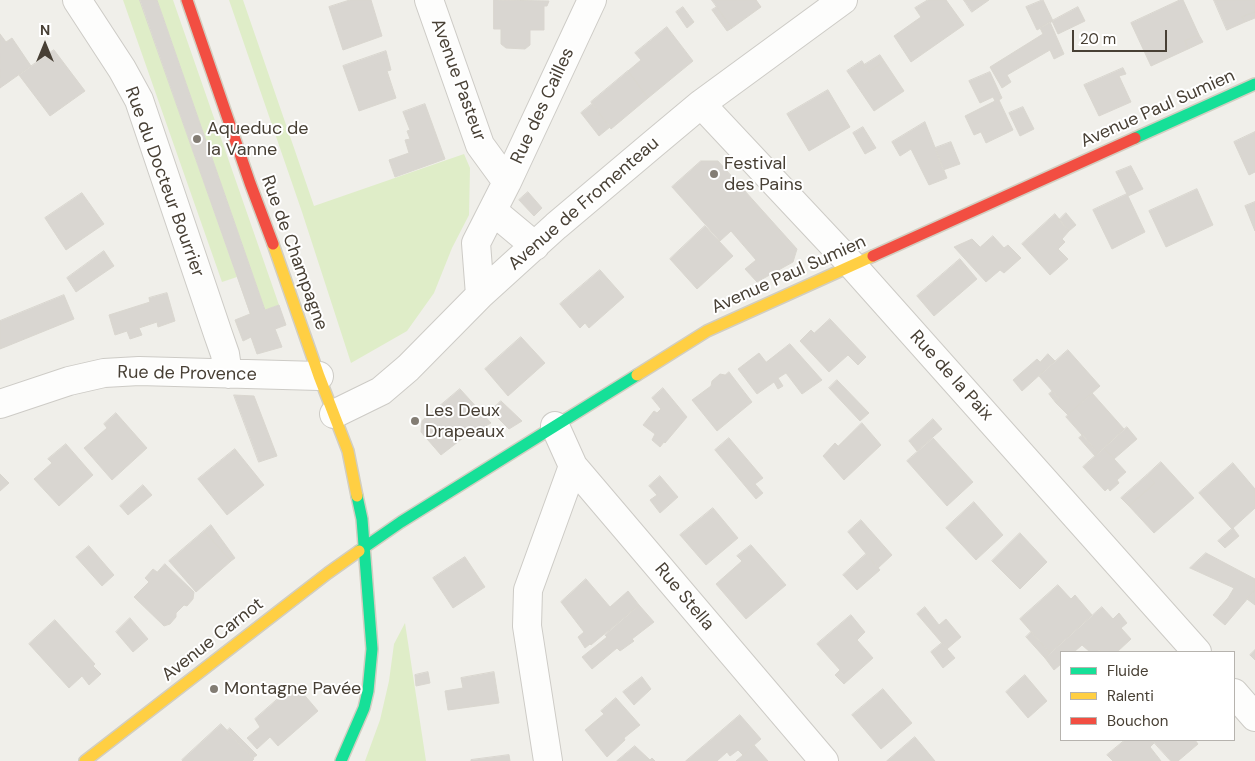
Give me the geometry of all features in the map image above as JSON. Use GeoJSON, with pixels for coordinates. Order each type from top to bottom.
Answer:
{"type":"FeatureCollection","features":[{"type":"Feature","properties":{"kind":"street","name":"Rue du Docteur Bourrier"},"geometry":{"type":"LineString","coordinates":[[77,0],[122,69],[139,100],[218,334],[228,374]]}},
{"type":"Feature","properties":{"kind":"street","name":"Rue de Champagne"},"geometry":{"type":"LineString","coordinates":[[187,0],[250,183],[282,266],[319,376],[348,451],[362,519],[372,649],[368,691],[364,708],[341,761]]}},
{"type":"Feature","properties":{"kind":"street","name":"Avenue Pasteur"},"geometry":{"type":"LineString","coordinates":[[429,0],[480,145],[507,182]]}},
{"type":"Feature","properties":{"kind":"street","name":"Rue des Cailles"},"geometry":{"type":"LineString","coordinates":[[480,295],[476,243],[507,182],[592,0]]}},
{"type":"Feature","properties":{"kind":"street","name":"Avenue de Fromenteau"},"geometry":{"type":"LineString","coordinates":[[334,414],[381,391],[408,368],[480,295],[701,104],[843,0]]}},
{"type":"Feature","properties":{"kind":"street","name":"Avenue Paul Sumien"},"geometry":{"type":"LineString","coordinates":[[364,548],[401,522],[708,331],[1255,84]]}},
{"type":"Feature","properties":{"kind":"street","name":"Rue de la Paix"},"geometry":{"type":"LineString","coordinates":[[701,104],[852,266],[1196,651]]}},
{"type":"Feature","properties":{"kind":"street"},"geometry":{"type":"LineString","coordinates":[[493,211],[535,246]]}},
{"type":"Feature","properties":{"kind":"street","name":"Rue de Provence"},"geometry":{"type":"LineString","coordinates":[[0,404],[69,381],[104,373],[140,371],[319,376]]}},
{"type":"Feature","properties":{"kind":"street","name":"Rue Stella"},"geometry":{"type":"LineString","coordinates":[[555,426],[573,466],[824,761]]}},
{"type":"Feature","properties":{"kind":"street"},"geometry":{"type":"LineString","coordinates":[[548,761],[527,626],[528,590],[573,466]]}},
{"type":"Feature","properties":{"kind":"street","name":"Avenue Carnot"},"geometry":{"type":"LineString","coordinates":[[85,761],[328,573],[364,548]]}},
{"type":"Feature","properties":{"kind":"street"},"geometry":{"type":"LineString","coordinates":[[1235,694],[1255,717]]}},
{"type":"Feature","properties":{"kind":"green space"},"geometry":{"type":"Polygon","coordinates":[[[123,0],[140,0],[237,277],[222,282],[123,0]]]}},
{"type":"Feature","properties":{"kind":"green space"},"geometry":{"type":"Polygon","coordinates":[[[157,0],[173,0],[279,305],[265,310],[157,0]]]}},
{"type":"Feature","properties":{"kind":"green space"},"geometry":{"type":"Polygon","coordinates":[[[229,0],[243,0],[314,206],[464,154],[470,168],[469,215],[452,248],[434,293],[407,331],[351,363],[302,212],[229,0]]]}},
{"type":"Feature","properties":{"kind":"green space"},"geometry":{"type":"Polygon","coordinates":[[[405,623],[426,761],[365,761],[380,720],[389,681],[394,644],[405,623]]]}},
{"type":"Feature","properties":{"kind":"building","name":"Aqueduc de la Vanne"},"geometry":{"type":"Polygon","coordinates":[[[140,0],[157,0],[265,310],[279,305],[286,325],[275,329],[282,347],[257,354],[251,337],[243,341],[235,320],[250,314],[140,0]]]}},
{"type":"Feature","properties":{"kind":"building"},"geometry":{"type":"Polygon","coordinates":[[[350,0],[371,0],[382,36],[343,50],[329,7],[350,0]]]}},
{"type":"Feature","properties":{"kind":"building"},"geometry":{"type":"Polygon","coordinates":[[[494,0],[549,1],[547,6],[544,6],[544,30],[530,30],[530,45],[525,49],[506,48],[501,44],[501,29],[494,29],[494,0]]]}},
{"type":"Feature","properties":{"kind":"building"},"geometry":{"type":"Polygon","coordinates":[[[712,0],[756,0],[761,7],[732,28],[712,0]]]}},
{"type":"Feature","properties":{"kind":"building"},"geometry":{"type":"Polygon","coordinates":[[[928,0],[946,0],[964,25],[911,62],[894,36],[921,17],[915,8],[928,0]]]}},
{"type":"Feature","properties":{"kind":"building"},"geometry":{"type":"Polygon","coordinates":[[[964,0],[989,0],[972,12],[964,0]]]}},
{"type":"Feature","properties":{"kind":"building"},"geometry":{"type":"Polygon","coordinates":[[[1043,0],[1053,21],[1037,30],[1026,7],[1043,0]]]}},
{"type":"Feature","properties":{"kind":"building"},"geometry":{"type":"Polygon","coordinates":[[[1183,0],[1199,35],[1185,41],[1188,49],[1151,66],[1131,23],[1183,0]]]}},
{"type":"Feature","properties":{"kind":"building"},"geometry":{"type":"Polygon","coordinates":[[[1214,0],[1255,0],[1255,12],[1242,17],[1245,22],[1227,30],[1214,0]]]}},
{"type":"Feature","properties":{"kind":"building"},"geometry":{"type":"Polygon","coordinates":[[[683,7],[694,22],[687,28],[676,12],[683,7]]]}},
{"type":"Feature","properties":{"kind":"building"},"geometry":{"type":"Polygon","coordinates":[[[717,7],[732,28],[727,31],[712,10],[717,7]]]}},
{"type":"Feature","properties":{"kind":"building"},"geometry":{"type":"Polygon","coordinates":[[[1078,7],[1085,21],[1058,34],[1052,21],[1078,7]]]}},
{"type":"Feature","properties":{"kind":"building"},"geometry":{"type":"Polygon","coordinates":[[[1255,12],[1255,18],[1245,22],[1242,17],[1255,12]]]}},
{"type":"Feature","properties":{"kind":"building"},"geometry":{"type":"Polygon","coordinates":[[[1050,22],[1064,54],[1054,59],[1050,50],[1007,75],[1011,82],[1002,88],[990,67],[1043,34],[1040,28],[1050,22]]]}},
{"type":"Feature","properties":{"kind":"building"},"geometry":{"type":"Polygon","coordinates":[[[667,27],[693,61],[648,98],[628,71],[641,60],[635,53],[667,27]]]}},
{"type":"Feature","properties":{"kind":"building"},"geometry":{"type":"Polygon","coordinates":[[[0,34],[6,42],[12,38],[31,66],[0,88],[0,34]]]}},
{"type":"Feature","properties":{"kind":"building"},"geometry":{"type":"Polygon","coordinates":[[[1199,35],[1203,42],[1188,49],[1185,41],[1199,35]]]}},
{"type":"Feature","properties":{"kind":"building"},"geometry":{"type":"Polygon","coordinates":[[[54,50],[85,91],[50,116],[19,75],[54,50]]]}},
{"type":"Feature","properties":{"kind":"building"},"geometry":{"type":"Polygon","coordinates":[[[386,51],[391,70],[387,71],[396,98],[359,111],[343,66],[386,51]]]}},
{"type":"Feature","properties":{"kind":"building"},"geometry":{"type":"Polygon","coordinates":[[[880,55],[884,61],[869,72],[864,65],[880,55]]]}},
{"type":"Feature","properties":{"kind":"building"},"geometry":{"type":"Polygon","coordinates":[[[862,61],[869,72],[884,61],[904,91],[874,111],[847,71],[862,61]]]}},
{"type":"Feature","properties":{"kind":"building"},"geometry":{"type":"Polygon","coordinates":[[[1123,68],[1126,74],[1119,76],[1131,102],[1099,116],[1084,85],[1123,68]]]}},
{"type":"Feature","properties":{"kind":"building"},"geometry":{"type":"Polygon","coordinates":[[[628,71],[648,98],[611,129],[591,102],[628,71]]]}},
{"type":"Feature","properties":{"kind":"building"},"geometry":{"type":"Polygon","coordinates":[[[990,72],[1002,98],[999,100],[1013,130],[986,143],[981,132],[974,135],[965,116],[995,101],[993,97],[980,103],[969,81],[990,72]]]}},
{"type":"Feature","properties":{"kind":"building"},"geometry":{"type":"Polygon","coordinates":[[[828,90],[850,127],[809,151],[787,114],[828,90]]]}},
{"type":"Feature","properties":{"kind":"building"},"geometry":{"type":"Polygon","coordinates":[[[425,104],[445,159],[395,177],[389,160],[409,153],[405,140],[410,139],[407,131],[410,130],[403,112],[425,104]]]}},
{"type":"Feature","properties":{"kind":"building"},"geometry":{"type":"Polygon","coordinates":[[[592,104],[610,127],[599,136],[581,113],[592,104]]]}},
{"type":"Feature","properties":{"kind":"building"},"geometry":{"type":"Polygon","coordinates":[[[1023,107],[1034,129],[1020,136],[1009,113],[1023,107]]]}},
{"type":"Feature","properties":{"kind":"building"},"geometry":{"type":"Polygon","coordinates":[[[925,122],[947,178],[929,185],[911,149],[900,156],[892,142],[925,122]]]}},
{"type":"Feature","properties":{"kind":"building"},"geometry":{"type":"Polygon","coordinates":[[[863,127],[876,148],[865,154],[853,133],[863,127]]]}},
{"type":"Feature","properties":{"kind":"building"},"geometry":{"type":"Polygon","coordinates":[[[1255,132],[1255,172],[1249,175],[1234,142],[1255,132]]]}},
{"type":"Feature","properties":{"kind":"building"},"geometry":{"type":"Polygon","coordinates":[[[951,142],[960,164],[943,170],[935,148],[951,142]]]}},
{"type":"Feature","properties":{"kind":"building"},"geometry":{"type":"Polygon","coordinates":[[[701,161],[718,161],[797,249],[793,262],[757,282],[745,269],[756,260],[731,231],[720,241],[672,187],[701,161]]]}},
{"type":"Feature","properties":{"kind":"building"},"geometry":{"type":"Polygon","coordinates":[[[1131,166],[1143,189],[1128,196],[1116,172],[1131,166]]]}},
{"type":"Feature","properties":{"kind":"building"},"geometry":{"type":"Polygon","coordinates":[[[1197,189],[1213,225],[1166,247],[1149,211],[1197,189]]]}},
{"type":"Feature","properties":{"kind":"building"},"geometry":{"type":"Polygon","coordinates":[[[528,192],[542,208],[534,216],[519,200],[528,192]]]}},
{"type":"Feature","properties":{"kind":"building"},"geometry":{"type":"Polygon","coordinates":[[[82,193],[104,224],[66,250],[45,218],[82,193]]]}},
{"type":"Feature","properties":{"kind":"building"},"geometry":{"type":"Polygon","coordinates":[[[1127,194],[1145,232],[1112,249],[1093,210],[1127,194]]]}},
{"type":"Feature","properties":{"kind":"building"},"geometry":{"type":"Polygon","coordinates":[[[1255,202],[1255,231],[1245,206],[1255,202]]]}},
{"type":"Feature","properties":{"kind":"building"},"geometry":{"type":"Polygon","coordinates":[[[1066,213],[1076,225],[1069,231],[1059,220],[1066,213]]]}},
{"type":"Feature","properties":{"kind":"building"},"geometry":{"type":"Polygon","coordinates":[[[1055,214],[1069,231],[1062,239],[1065,242],[1058,249],[1068,259],[1050,275],[1022,244],[1055,214]]]}},
{"type":"Feature","properties":{"kind":"building"},"geometry":{"type":"Polygon","coordinates":[[[705,226],[733,256],[697,289],[670,259],[705,226]]]}},
{"type":"Feature","properties":{"kind":"building"},"geometry":{"type":"Polygon","coordinates":[[[993,236],[1004,248],[1008,245],[1021,258],[1004,273],[1000,270],[986,282],[954,247],[972,239],[980,247],[993,236]]]}},
{"type":"Feature","properties":{"kind":"building"},"geometry":{"type":"Polygon","coordinates":[[[104,251],[114,266],[76,292],[67,278],[104,251]]]}},
{"type":"Feature","properties":{"kind":"building"},"geometry":{"type":"Polygon","coordinates":[[[960,259],[977,279],[934,316],[917,296],[960,259]]]}},
{"type":"Feature","properties":{"kind":"building"},"geometry":{"type":"Polygon","coordinates":[[[600,270],[624,297],[589,328],[585,323],[580,328],[560,304],[600,270]]]}},
{"type":"Feature","properties":{"kind":"building"},"geometry":{"type":"Polygon","coordinates":[[[167,293],[175,321],[158,327],[157,322],[139,328],[142,335],[130,339],[127,331],[115,335],[109,315],[150,302],[149,298],[167,293]]]}},
{"type":"Feature","properties":{"kind":"building"},"geometry":{"type":"Polygon","coordinates":[[[64,295],[74,319],[0,349],[0,321],[64,295]]]}},
{"type":"Feature","properties":{"kind":"building"},"geometry":{"type":"Polygon","coordinates":[[[830,319],[866,357],[858,365],[848,355],[829,372],[800,341],[811,330],[814,333],[830,319]]]}},
{"type":"Feature","properties":{"kind":"building"},"geometry":{"type":"Polygon","coordinates":[[[521,337],[545,363],[508,396],[485,369],[521,337]]]}},
{"type":"Feature","properties":{"kind":"building"},"geometry":{"type":"Polygon","coordinates":[[[790,344],[822,380],[802,394],[786,373],[778,378],[783,386],[778,389],[774,382],[757,394],[738,369],[759,353],[766,362],[790,344]]]}},
{"type":"Feature","properties":{"kind":"building"},"geometry":{"type":"Polygon","coordinates":[[[1068,350],[1100,386],[1068,415],[1056,403],[1060,400],[1039,376],[1068,350]]]}},
{"type":"Feature","properties":{"kind":"building"},"geometry":{"type":"Polygon","coordinates":[[[1048,354],[1055,361],[1022,391],[1013,380],[1037,359],[1040,362],[1048,354]]]}},
{"type":"Feature","properties":{"kind":"building"},"geometry":{"type":"Polygon","coordinates":[[[729,372],[752,402],[717,431],[692,400],[711,386],[712,381],[720,374],[725,375],[729,372]]]}},
{"type":"Feature","properties":{"kind":"building"},"geometry":{"type":"Polygon","coordinates":[[[837,380],[869,413],[860,421],[829,388],[837,380]]]}},
{"type":"Feature","properties":{"kind":"building"},"geometry":{"type":"Polygon","coordinates":[[[663,388],[687,417],[660,447],[652,440],[655,434],[643,425],[654,411],[657,413],[661,409],[652,398],[663,388]]]}},
{"type":"Feature","properties":{"kind":"building"},"geometry":{"type":"Polygon","coordinates":[[[460,389],[491,423],[478,430],[476,428],[441,455],[421,432],[422,421],[460,389]]]}},
{"type":"Feature","properties":{"kind":"building"},"geometry":{"type":"Polygon","coordinates":[[[1053,391],[1060,400],[1056,403],[1049,394],[1053,391]]]}},
{"type":"Feature","properties":{"kind":"building"},"geometry":{"type":"Polygon","coordinates":[[[1092,393],[1124,429],[1098,453],[1066,417],[1092,393]]]}},
{"type":"Feature","properties":{"kind":"building"},"geometry":{"type":"Polygon","coordinates":[[[234,395],[254,396],[277,456],[259,462],[234,395]]]}},
{"type":"Feature","properties":{"kind":"building"},"geometry":{"type":"Polygon","coordinates":[[[501,401],[522,421],[509,429],[491,411],[501,401]]]}},
{"type":"Feature","properties":{"kind":"building"},"geometry":{"type":"Polygon","coordinates":[[[116,413],[147,448],[112,480],[84,448],[107,428],[104,424],[116,413]]]}},
{"type":"Feature","properties":{"kind":"building"},"geometry":{"type":"Polygon","coordinates":[[[933,419],[942,429],[917,451],[909,441],[933,419]]]}},
{"type":"Feature","properties":{"kind":"building"},"geometry":{"type":"Polygon","coordinates":[[[862,423],[881,445],[844,480],[823,456],[835,443],[838,446],[862,423]]]}},
{"type":"Feature","properties":{"kind":"building"},"geometry":{"type":"Polygon","coordinates":[[[1127,427],[1137,439],[1114,459],[1104,448],[1127,427]]]}},
{"type":"Feature","properties":{"kind":"building"},"geometry":{"type":"Polygon","coordinates":[[[1083,435],[1098,453],[1095,456],[1079,438],[1083,435]]]}},
{"type":"Feature","properties":{"kind":"building"},"geometry":{"type":"Polygon","coordinates":[[[729,438],[763,478],[755,484],[763,493],[756,499],[715,450],[729,438]]]}},
{"type":"Feature","properties":{"kind":"building"},"geometry":{"type":"Polygon","coordinates":[[[933,438],[973,482],[947,506],[907,461],[933,438]]]}},
{"type":"Feature","properties":{"kind":"building"},"geometry":{"type":"Polygon","coordinates":[[[66,444],[93,475],[59,506],[34,479],[52,463],[48,459],[66,444]]]}},
{"type":"Feature","properties":{"kind":"building"},"geometry":{"type":"Polygon","coordinates":[[[1104,448],[1126,472],[1117,480],[1119,483],[1110,491],[1108,488],[1105,491],[1083,467],[1104,448]]]}},
{"type":"Feature","properties":{"kind":"building"},"geometry":{"type":"Polygon","coordinates":[[[235,449],[264,485],[227,515],[198,479],[235,449]]]}},
{"type":"Feature","properties":{"kind":"building"},"geometry":{"type":"Polygon","coordinates":[[[1161,462],[1194,498],[1154,533],[1129,506],[1155,483],[1147,475],[1161,462]]]}},
{"type":"Feature","properties":{"kind":"building"},"geometry":{"type":"Polygon","coordinates":[[[1233,463],[1255,489],[1255,508],[1232,529],[1199,493],[1233,463]]]}},
{"type":"Feature","properties":{"kind":"building"},"geometry":{"type":"Polygon","coordinates":[[[0,474],[9,483],[0,491],[0,474]]]}},
{"type":"Feature","properties":{"kind":"building"},"geometry":{"type":"Polygon","coordinates":[[[1147,475],[1155,483],[1129,506],[1121,498],[1147,475]]]}},
{"type":"Feature","properties":{"kind":"building"},"geometry":{"type":"Polygon","coordinates":[[[660,476],[678,497],[660,513],[650,500],[657,495],[649,486],[660,476]]]}},
{"type":"Feature","properties":{"kind":"building"},"geometry":{"type":"Polygon","coordinates":[[[143,485],[152,495],[128,515],[120,506],[143,485]]]}},
{"type":"Feature","properties":{"kind":"building"},"geometry":{"type":"Polygon","coordinates":[[[974,502],[1003,535],[976,560],[946,528],[974,502]]]}},
{"type":"Feature","properties":{"kind":"building"},"geometry":{"type":"Polygon","coordinates":[[[713,508],[738,538],[706,565],[680,535],[713,508]]]}},
{"type":"Feature","properties":{"kind":"building"},"geometry":{"type":"Polygon","coordinates":[[[861,520],[892,555],[878,568],[848,532],[861,520]]]}},
{"type":"Feature","properties":{"kind":"building"},"geometry":{"type":"Polygon","coordinates":[[[211,525],[235,558],[231,561],[204,531],[211,525]]]}},
{"type":"Feature","properties":{"kind":"building"},"geometry":{"type":"Polygon","coordinates":[[[1233,528],[1239,536],[1225,548],[1218,541],[1233,528]]]}},
{"type":"Feature","properties":{"kind":"building"},"geometry":{"type":"Polygon","coordinates":[[[204,531],[231,561],[196,592],[169,561],[204,531]]]}},
{"type":"Feature","properties":{"kind":"building"},"geometry":{"type":"Polygon","coordinates":[[[1020,533],[1047,562],[1020,589],[992,561],[1020,533]]]}},
{"type":"Feature","properties":{"kind":"building"},"geometry":{"type":"Polygon","coordinates":[[[751,545],[786,585],[746,619],[716,584],[742,561],[737,556],[751,545]]]}},
{"type":"Feature","properties":{"kind":"building"},"geometry":{"type":"Polygon","coordinates":[[[89,546],[114,575],[102,586],[76,557],[89,546]]]}},
{"type":"Feature","properties":{"kind":"building"},"geometry":{"type":"Polygon","coordinates":[[[1206,553],[1255,579],[1255,590],[1225,625],[1213,615],[1234,588],[1190,568],[1206,553]]]}},
{"type":"Feature","properties":{"kind":"building"},"geometry":{"type":"Polygon","coordinates":[[[866,554],[880,570],[857,590],[843,575],[866,554]]]}},
{"type":"Feature","properties":{"kind":"building"},"geometry":{"type":"Polygon","coordinates":[[[465,557],[485,587],[453,608],[433,578],[465,557]]]}},
{"type":"Feature","properties":{"kind":"building"},"geometry":{"type":"Polygon","coordinates":[[[165,564],[194,592],[193,599],[187,606],[184,605],[176,613],[176,617],[170,624],[164,626],[134,597],[149,582],[145,578],[153,569],[157,572],[165,564]]]}},
{"type":"Feature","properties":{"kind":"building"},"geometry":{"type":"Polygon","coordinates":[[[586,579],[610,607],[628,591],[639,605],[585,648],[578,637],[584,632],[561,602],[586,579]]]}},
{"type":"Feature","properties":{"kind":"building"},"geometry":{"type":"Polygon","coordinates":[[[1058,585],[1071,599],[1075,595],[1092,615],[1050,653],[1020,619],[1058,585]]]}},
{"type":"Feature","properties":{"kind":"building"},"geometry":{"type":"Polygon","coordinates":[[[1255,590],[1255,605],[1247,599],[1255,590]]]}},
{"type":"Feature","properties":{"kind":"building"},"geometry":{"type":"Polygon","coordinates":[[[639,605],[654,622],[632,639],[634,641],[620,651],[617,648],[592,669],[582,657],[607,637],[605,635],[639,605]]]}},
{"type":"Feature","properties":{"kind":"building"},"geometry":{"type":"Polygon","coordinates":[[[925,607],[939,625],[946,619],[961,637],[947,649],[917,614],[925,607]]]}},
{"type":"Feature","properties":{"kind":"building"},"geometry":{"type":"Polygon","coordinates":[[[1102,607],[1113,619],[1119,613],[1127,623],[1121,628],[1131,639],[1118,651],[1089,651],[1082,645],[1075,651],[1060,651],[1060,665],[1054,670],[1045,658],[1102,607]]]}},
{"type":"Feature","properties":{"kind":"building"},"geometry":{"type":"Polygon","coordinates":[[[851,615],[865,632],[857,640],[873,658],[844,684],[835,675],[840,670],[817,644],[851,615]]]}},
{"type":"Feature","properties":{"kind":"building"},"geometry":{"type":"Polygon","coordinates":[[[130,618],[148,639],[133,652],[116,632],[130,618]]]}},
{"type":"Feature","properties":{"kind":"building"},"geometry":{"type":"Polygon","coordinates":[[[55,620],[95,664],[93,666],[101,674],[89,685],[82,676],[69,688],[29,644],[55,620]]]}},
{"type":"Feature","properties":{"kind":"building"},"geometry":{"type":"Polygon","coordinates":[[[1031,632],[1050,653],[1045,658],[1026,637],[1031,632]]]}},
{"type":"Feature","properties":{"kind":"building"},"geometry":{"type":"Polygon","coordinates":[[[942,643],[955,658],[943,668],[931,652],[942,643]]]}},
{"type":"Feature","properties":{"kind":"building"},"geometry":{"type":"Polygon","coordinates":[[[1255,650],[1255,660],[1250,655],[1255,650]]]}},
{"type":"Feature","properties":{"kind":"building"},"geometry":{"type":"Polygon","coordinates":[[[428,672],[430,683],[416,686],[415,675],[428,672]]]}},
{"type":"Feature","properties":{"kind":"building"},"geometry":{"type":"Polygon","coordinates":[[[494,672],[499,703],[448,710],[445,691],[463,688],[461,678],[494,672]]]}},
{"type":"Feature","properties":{"kind":"building"},"geometry":{"type":"Polygon","coordinates":[[[1025,675],[1047,701],[1028,718],[1006,692],[1025,675]]]}},
{"type":"Feature","properties":{"kind":"building"},"geometry":{"type":"Polygon","coordinates":[[[642,677],[651,689],[634,705],[623,692],[642,677]]]}},
{"type":"Feature","properties":{"kind":"building"},"geometry":{"type":"Polygon","coordinates":[[[295,684],[318,711],[278,746],[270,737],[257,749],[247,738],[260,727],[255,719],[295,684]]]}},
{"type":"Feature","properties":{"kind":"building"},"geometry":{"type":"Polygon","coordinates":[[[883,689],[912,723],[881,749],[852,715],[883,689]]]}},
{"type":"Feature","properties":{"kind":"building"},"geometry":{"type":"Polygon","coordinates":[[[616,698],[640,725],[624,738],[625,740],[607,757],[585,730],[604,714],[601,711],[616,698]]]}},
{"type":"Feature","properties":{"kind":"building"},"geometry":{"type":"Polygon","coordinates":[[[740,715],[761,739],[743,755],[738,750],[730,756],[727,752],[717,761],[686,761],[740,715]]]}},
{"type":"Feature","properties":{"kind":"building"},"geometry":{"type":"Polygon","coordinates":[[[221,724],[254,759],[252,761],[182,760],[221,724]]]}},
{"type":"Feature","properties":{"kind":"building"},"geometry":{"type":"Polygon","coordinates":[[[230,728],[257,755],[253,758],[227,731],[230,728]]]}},
{"type":"Feature","properties":{"kind":"building"},"geometry":{"type":"Polygon","coordinates":[[[915,737],[935,761],[887,761],[915,737]]]}},
{"type":"Feature","properties":{"kind":"building"},"geometry":{"type":"Polygon","coordinates":[[[1124,741],[1153,741],[1154,743],[1150,747],[1161,761],[1113,761],[1107,755],[1124,741]]]}},
{"type":"Feature","properties":{"kind":"building"},"geometry":{"type":"Polygon","coordinates":[[[1153,741],[1196,741],[1198,744],[1178,761],[1171,761],[1153,741]]]}},
{"type":"Feature","properties":{"kind":"building"},"geometry":{"type":"Polygon","coordinates":[[[754,745],[768,761],[736,761],[743,755],[754,745]]]}},
{"type":"Feature","properties":{"kind":"building"},"geometry":{"type":"Polygon","coordinates":[[[635,746],[650,760],[652,758],[655,761],[617,761],[635,746]]]}},
{"type":"Feature","properties":{"kind":"building"},"geometry":{"type":"Polygon","coordinates":[[[509,755],[510,761],[471,761],[471,760],[509,755]]]}},
{"type":"Feature","properties":{"kind":"traffic: fast"},"geometry":{"type":"LineString","coordinates":[[1135,138],[1255,84]]}},
{"type":"Feature","properties":{"kind":"traffic: fast"},"geometry":{"type":"LineString","coordinates":[[359,551],[401,522],[637,375]]}},
{"type":"Feature","properties":{"kind":"traffic: fast"},"geometry":{"type":"LineString","coordinates":[[341,761],[364,708],[368,691],[372,649],[362,519],[357,496]]}},
{"type":"Feature","properties":{"kind":"traffic: slow"},"geometry":{"type":"LineString","coordinates":[[273,244],[319,376],[348,451],[357,496]]}},
{"type":"Feature","properties":{"kind":"traffic: slow"},"geometry":{"type":"LineString","coordinates":[[637,375],[707,331],[873,256]]}},
{"type":"Feature","properties":{"kind":"traffic: slow"},"geometry":{"type":"LineString","coordinates":[[85,761],[359,551]]}},
{"type":"Feature","properties":{"kind":"traffic: jam"},"geometry":{"type":"LineString","coordinates":[[187,0],[273,244]]}},
{"type":"Feature","properties":{"kind":"traffic: jam"},"geometry":{"type":"LineString","coordinates":[[873,256],[1135,138]]}},
{"type":"Feature","properties":{"kind":"place","name":"Aqueduc de la Vanne"},"geometry":{"type":"Point","coordinates":[197,139]}},
{"type":"Feature","properties":{"kind":"place","name":"Festival des Pains"},"geometry":{"type":"Point","coordinates":[714,174]}},
{"type":"Feature","properties":{"kind":"place","name":"Les Deux Drapeaux"},"geometry":{"type":"Point","coordinates":[415,421]}},
{"type":"Feature","properties":{"kind":"place","name":"Montagne Pavée"},"geometry":{"type":"Point","coordinates":[214,689]}}]}
